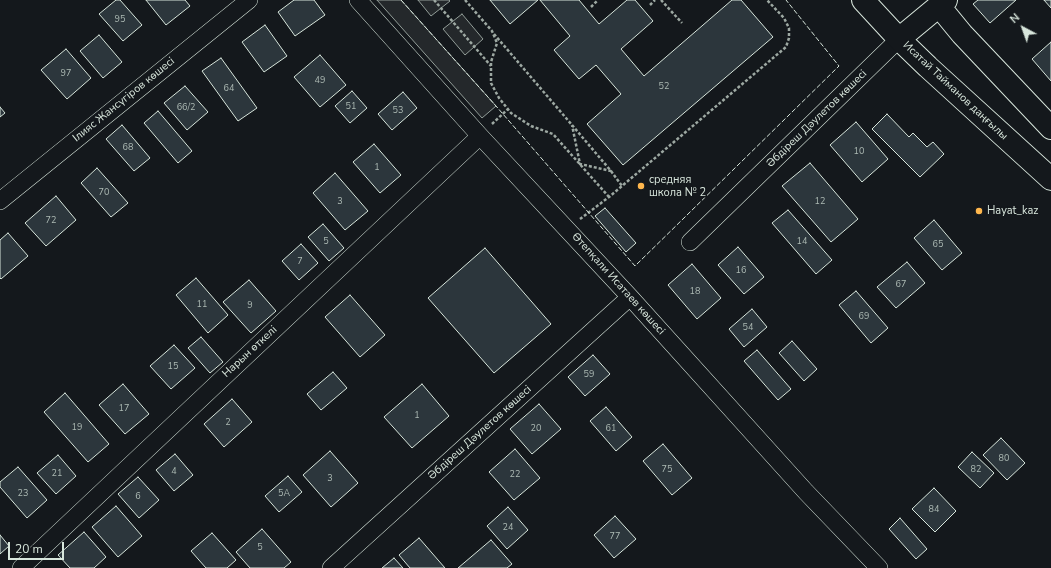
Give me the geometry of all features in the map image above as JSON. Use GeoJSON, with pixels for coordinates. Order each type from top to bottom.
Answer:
{"type":"FeatureCollection","features":[{"type":"Feature","properties":{"kind":"main road","name":"Исатай Тайманов даңғылы"},"geometry":{"type":"LineString","coordinates":[[863,0],[899,39],[928,67],[1051,179]]}},
{"type":"Feature","properties":{"kind":"main road","name":"Әбдіреш Дәулетов көшесі"},"geometry":{"type":"LineString","coordinates":[[899,39],[943,3]]}},
{"type":"Feature","properties":{"kind":"main road"},"geometry":{"type":"LineString","coordinates":[[943,3],[962,34],[1051,128]]}},
{"type":"Feature","properties":{"kind":"street","name":"Ілияс Жансүгіров көшесі"},"geometry":{"type":"LineString","coordinates":[[0,201],[249,0]]}},
{"type":"Feature","properties":{"kind":"street","name":"Өтепқали Исатаев көшесі"},"geometry":{"type":"LineString","coordinates":[[358,0],[480,136],[630,297],[806,492],[879,568]]}},
{"type":"Feature","properties":{"kind":"street","name":"Әбдіреш Дәулетов көшесі"},"geometry":{"type":"LineString","coordinates":[[690,242],[899,39]]}},
{"type":"Feature","properties":{"kind":"street","name":"Нарын өткелі"},"geometry":{"type":"LineString","coordinates":[[21,568],[480,136]]}},
{"type":"Feature","properties":{"kind":"street","name":"Әбдіреш Дәулетов көшесі"},"geometry":{"type":"LineString","coordinates":[[331,568],[630,297]]}},
{"type":"Feature","properties":{"kind":"path"},"geometry":{"type":"LineString","coordinates":[[434,0],[491,67]]}},
{"type":"Feature","properties":{"kind":"path"},"geometry":{"type":"LineString","coordinates":[[465,0],[611,171],[622,186]]}},
{"type":"Feature","properties":{"kind":"path"},"geometry":{"type":"LineString","coordinates":[[591,7],[598,0]]}},
{"type":"Feature","properties":{"kind":"path"},"geometry":{"type":"LineString","coordinates":[[650,4],[655,0]]}},
{"type":"Feature","properties":{"kind":"path"},"geometry":{"type":"LineString","coordinates":[[661,0],[682,23]]}},
{"type":"Feature","properties":{"kind":"path"},"geometry":{"type":"LineString","coordinates":[[567,229],[609,197],[786,47],[789,38],[789,28],[784,18],[767,0]]}},
{"type":"Feature","properties":{"kind":"path"},"geometry":{"type":"LineString","coordinates":[[492,31],[497,43],[491,62],[492,82],[499,98],[511,113],[531,126],[553,134],[609,197]]}},
{"type":"Feature","properties":{"kind":"path"},"geometry":{"type":"LineString","coordinates":[[572,125],[580,164]]}},
{"type":"Feature","properties":{"kind":"path"},"geometry":{"type":"LineString","coordinates":[[580,164],[611,171]]}},
{"type":"Feature","properties":{"kind":"shaded area"},"geometry":{"type":"Polygon","coordinates":[[[377,0],[401,0],[496,106],[482,118],[377,0]]]}},
{"type":"Feature","properties":{"kind":"shaded area"},"geometry":{"type":"Polygon","coordinates":[[[418,0],[449,0],[450,1],[431,16],[418,0]]]}},
{"type":"Feature","properties":{"kind":"shaded area"},"geometry":{"type":"Polygon","coordinates":[[[462,14],[483,39],[465,55],[443,29],[462,14]]]}},
{"type":"Feature","properties":{"kind":"building"},"geometry":{"type":"Polygon","coordinates":[[[116,0],[120,0],[142,25],[123,41],[99,14],[116,0]]]}},
{"type":"Feature","properties":{"kind":"building"},"geometry":{"type":"Polygon","coordinates":[[[146,0],[185,0],[190,6],[166,25],[146,0]]]}},
{"type":"Feature","properties":{"kind":"building"},"geometry":{"type":"Polygon","coordinates":[[[294,0],[314,0],[325,15],[295,36],[278,12],[294,0]]]}},
{"type":"Feature","properties":{"kind":"building"},"geometry":{"type":"Polygon","coordinates":[[[490,0],[538,0],[510,24],[490,0]]]}},
{"type":"Feature","properties":{"kind":"building"},"geometry":{"type":"Polygon","coordinates":[[[540,0],[579,0],[599,24],[627,0],[635,0],[653,21],[621,49],[644,76],[732,0],[741,0],[773,37],[623,165],[587,124],[621,94],[596,65],[579,79],[554,50],[570,36],[540,0]]]}},
{"type":"Feature","properties":{"kind":"building"},"geometry":{"type":"Polygon","coordinates":[[[978,0],[1016,0],[990,23],[973,4],[978,0]]]}},
{"type":"Feature","properties":{"kind":"building"},"geometry":{"type":"Polygon","coordinates":[[[1044,0],[1051,0],[1051,8],[1044,0]]]}},
{"type":"Feature","properties":{"kind":"building"},"geometry":{"type":"Polygon","coordinates":[[[265,25],[287,56],[264,72],[242,42],[265,25]]]}},
{"type":"Feature","properties":{"kind":"building"},"geometry":{"type":"Polygon","coordinates":[[[99,35],[122,62],[103,78],[80,51],[99,35]]]}},
{"type":"Feature","properties":{"kind":"building"},"geometry":{"type":"Polygon","coordinates":[[[1051,42],[1051,81],[1032,59],[1051,42]]]}},
{"type":"Feature","properties":{"kind":"building"},"geometry":{"type":"Polygon","coordinates":[[[66,49],[91,78],[67,99],[41,70],[66,49]]]}},
{"type":"Feature","properties":{"kind":"building"},"geometry":{"type":"Polygon","coordinates":[[[320,55],[346,85],[320,107],[294,77],[320,55]]]}},
{"type":"Feature","properties":{"kind":"building"},"geometry":{"type":"Polygon","coordinates":[[[221,58],[257,108],[238,121],[202,71],[221,58]]]}},
{"type":"Feature","properties":{"kind":"building"},"geometry":{"type":"Polygon","coordinates":[[[185,86],[208,112],[187,130],[164,103],[185,86]]]}},
{"type":"Feature","properties":{"kind":"building"},"geometry":{"type":"Polygon","coordinates":[[[352,91],[367,108],[350,123],[335,106],[352,91]]]}},
{"type":"Feature","properties":{"kind":"building"},"geometry":{"type":"Polygon","coordinates":[[[403,92],[417,108],[392,130],[378,114],[403,92]]]}},
{"type":"Feature","properties":{"kind":"building"},"geometry":{"type":"Polygon","coordinates":[[[0,107],[5,113],[0,117],[0,107]]]}},
{"type":"Feature","properties":{"kind":"building"},"geometry":{"type":"Polygon","coordinates":[[[158,111],[192,151],[178,163],[144,123],[158,111]]]}},
{"type":"Feature","properties":{"kind":"building"},"geometry":{"type":"Polygon","coordinates":[[[887,114],[909,137],[913,133],[927,147],[933,142],[944,154],[920,177],[872,129],[887,114]]]}},
{"type":"Feature","properties":{"kind":"building"},"geometry":{"type":"Polygon","coordinates":[[[856,122],[888,159],[862,182],[830,145],[856,122]]]}},
{"type":"Feature","properties":{"kind":"building"},"geometry":{"type":"Polygon","coordinates":[[[122,125],[150,158],[134,171],[106,139],[122,125]]]}},
{"type":"Feature","properties":{"kind":"building"},"geometry":{"type":"Polygon","coordinates":[[[374,144],[401,175],[380,193],[353,162],[374,144]]]}},
{"type":"Feature","properties":{"kind":"building"},"geometry":{"type":"Polygon","coordinates":[[[810,163],[858,219],[831,242],[782,186],[810,163]]]}},
{"type":"Feature","properties":{"kind":"building"},"geometry":{"type":"Polygon","coordinates":[[[97,168],[128,203],[111,217],[81,183],[97,168]]]}},
{"type":"Feature","properties":{"kind":"building"},"geometry":{"type":"Polygon","coordinates":[[[335,173],[368,211],[345,230],[313,193],[335,173]]]}},
{"type":"Feature","properties":{"kind":"building"},"geometry":{"type":"Polygon","coordinates":[[[56,196],[76,220],[46,246],[25,223],[56,196]]]}},
{"type":"Feature","properties":{"kind":"building"},"geometry":{"type":"Polygon","coordinates":[[[605,208],[636,243],[626,252],[595,216],[605,208]]]}},
{"type":"Feature","properties":{"kind":"building"},"geometry":{"type":"Polygon","coordinates":[[[788,210],[832,260],[816,274],[772,223],[788,210]]]}},
{"type":"Feature","properties":{"kind":"building"},"geometry":{"type":"Polygon","coordinates":[[[934,220],[962,253],[942,270],[914,238],[934,220]]]}},
{"type":"Feature","properties":{"kind":"building"},"geometry":{"type":"Polygon","coordinates":[[[323,224],[344,248],[329,261],[308,237],[323,224]]]}},
{"type":"Feature","properties":{"kind":"building"},"geometry":{"type":"Polygon","coordinates":[[[8,233],[28,256],[1,279],[0,240],[8,233]]]}},
{"type":"Feature","properties":{"kind":"building"},"geometry":{"type":"Polygon","coordinates":[[[301,244],[318,263],[299,280],[282,261],[301,244]]]}},
{"type":"Feature","properties":{"kind":"building"},"geometry":{"type":"Polygon","coordinates":[[[738,247],[764,277],[744,294],[718,265],[738,247]]]}},
{"type":"Feature","properties":{"kind":"building"},"geometry":{"type":"Polygon","coordinates":[[[485,248],[551,324],[494,373],[428,298],[485,248]]]}},
{"type":"Feature","properties":{"kind":"building"},"geometry":{"type":"Polygon","coordinates":[[[907,262],[925,283],[896,308],[877,287],[907,262]]]}},
{"type":"Feature","properties":{"kind":"building"},"geometry":{"type":"Polygon","coordinates":[[[692,264],[721,298],[697,319],[668,285],[692,264]]]}},
{"type":"Feature","properties":{"kind":"building"},"geometry":{"type":"Polygon","coordinates":[[[196,278],[228,315],[208,333],[176,295],[196,278]]]}},
{"type":"Feature","properties":{"kind":"building"},"geometry":{"type":"Polygon","coordinates":[[[249,280],[276,311],[251,333],[223,302],[249,280]]]}},
{"type":"Feature","properties":{"kind":"building"},"geometry":{"type":"Polygon","coordinates":[[[856,291],[888,328],[871,343],[839,305],[856,291]]]}},
{"type":"Feature","properties":{"kind":"building"},"geometry":{"type":"Polygon","coordinates":[[[350,295],[385,335],[360,357],[325,317],[350,295]]]}},
{"type":"Feature","properties":{"kind":"building"},"geometry":{"type":"Polygon","coordinates":[[[752,309],[767,327],[744,347],[729,329],[752,309]]]}},
{"type":"Feature","properties":{"kind":"building"},"geometry":{"type":"Polygon","coordinates":[[[201,337],[223,362],[210,373],[188,348],[201,337]]]}},
{"type":"Feature","properties":{"kind":"building"},"geometry":{"type":"Polygon","coordinates":[[[792,341],[817,369],[804,381],[779,353],[792,341]]]}},
{"type":"Feature","properties":{"kind":"building"},"geometry":{"type":"Polygon","coordinates":[[[174,345],[195,368],[171,389],[150,366],[174,345]]]}},
{"type":"Feature","properties":{"kind":"building"},"geometry":{"type":"Polygon","coordinates":[[[757,350],[791,389],[778,400],[744,361],[757,350]]]}},
{"type":"Feature","properties":{"kind":"building"},"geometry":{"type":"Polygon","coordinates":[[[593,355],[610,374],[585,396],[568,377],[593,355]]]}},
{"type":"Feature","properties":{"kind":"building"},"geometry":{"type":"Polygon","coordinates":[[[333,372],[347,388],[321,410],[307,394],[333,372]]]}},
{"type":"Feature","properties":{"kind":"building"},"geometry":{"type":"Polygon","coordinates":[[[123,384],[149,414],[125,434],[99,405],[123,384]]]}},
{"type":"Feature","properties":{"kind":"building"},"geometry":{"type":"Polygon","coordinates":[[[422,384],[449,416],[412,448],[384,417],[422,384]]]}},
{"type":"Feature","properties":{"kind":"building"},"geometry":{"type":"Polygon","coordinates":[[[65,393],[109,444],[88,462],[44,412],[65,393]]]}},
{"type":"Feature","properties":{"kind":"building"},"geometry":{"type":"Polygon","coordinates":[[[232,399],[252,422],[224,447],[204,424],[232,399]]]}},
{"type":"Feature","properties":{"kind":"building"},"geometry":{"type":"Polygon","coordinates":[[[539,404],[561,429],[532,454],[510,429],[539,404]]]}},
{"type":"Feature","properties":{"kind":"building"},"geometry":{"type":"Polygon","coordinates":[[[606,407],[632,437],[616,451],[590,421],[606,407]]]}},
{"type":"Feature","properties":{"kind":"building"},"geometry":{"type":"Polygon","coordinates":[[[1001,438],[1025,463],[1007,480],[983,455],[1001,438]]]}},
{"type":"Feature","properties":{"kind":"building"},"geometry":{"type":"Polygon","coordinates":[[[663,444],[692,478],[672,495],[643,461],[663,444]]]}},
{"type":"Feature","properties":{"kind":"building"},"geometry":{"type":"Polygon","coordinates":[[[515,449],[540,478],[514,500],[489,472],[515,449]]]}},
{"type":"Feature","properties":{"kind":"building"},"geometry":{"type":"Polygon","coordinates":[[[330,451],[358,483],[331,507],[303,475],[330,451]]]}},
{"type":"Feature","properties":{"kind":"building"},"geometry":{"type":"Polygon","coordinates":[[[972,452],[994,473],[980,488],[958,467],[972,452]]]}},
{"type":"Feature","properties":{"kind":"building"},"geometry":{"type":"Polygon","coordinates":[[[175,454],[193,475],[174,491],[156,470],[175,454]]]}},
{"type":"Feature","properties":{"kind":"building"},"geometry":{"type":"Polygon","coordinates":[[[58,455],[76,476],[56,494],[37,473],[58,455]]]}},
{"type":"Feature","properties":{"kind":"building"},"geometry":{"type":"Polygon","coordinates":[[[18,467],[47,500],[27,518],[0,487],[0,482],[18,467]]]}},
{"type":"Feature","properties":{"kind":"building"},"geometry":{"type":"Polygon","coordinates":[[[288,476],[302,492],[279,512],[265,496],[288,476]]]}},
{"type":"Feature","properties":{"kind":"building"},"geometry":{"type":"Polygon","coordinates":[[[138,477],[159,500],[139,518],[118,494],[138,477]]]}},
{"type":"Feature","properties":{"kind":"building"},"geometry":{"type":"Polygon","coordinates":[[[934,488],[956,511],[935,532],[912,509],[934,488]]]}},
{"type":"Feature","properties":{"kind":"building"},"geometry":{"type":"Polygon","coordinates":[[[116,506],[142,536],[118,557],[92,527],[116,506]]]}},
{"type":"Feature","properties":{"kind":"building"},"geometry":{"type":"Polygon","coordinates":[[[508,507],[528,530],[507,549],[487,526],[508,507]]]}},
{"type":"Feature","properties":{"kind":"building"},"geometry":{"type":"Polygon","coordinates":[[[615,516],[636,539],[614,558],[594,535],[615,516]]]}},
{"type":"Feature","properties":{"kind":"building"},"geometry":{"type":"Polygon","coordinates":[[[900,518],[927,549],[916,559],[889,529],[900,518]]]}},
{"type":"Feature","properties":{"kind":"building"},"geometry":{"type":"Polygon","coordinates":[[[262,529],[291,562],[284,568],[250,568],[236,552],[262,529]]]}},
{"type":"Feature","properties":{"kind":"building"},"geometry":{"type":"Polygon","coordinates":[[[84,532],[106,557],[94,568],[70,568],[58,555],[84,532]]]}},
{"type":"Feature","properties":{"kind":"building"},"geometry":{"type":"Polygon","coordinates":[[[212,533],[236,560],[227,568],[206,568],[191,551],[212,533]]]}},
{"type":"Feature","properties":{"kind":"building"},"geometry":{"type":"Polygon","coordinates":[[[0,535],[9,546],[0,554],[0,535]]]}},
{"type":"Feature","properties":{"kind":"building"},"geometry":{"type":"Polygon","coordinates":[[[419,538],[445,568],[410,568],[399,555],[419,538]]]}},
{"type":"Feature","properties":{"kind":"building"},"geometry":{"type":"Polygon","coordinates":[[[491,540],[512,564],[507,568],[458,568],[491,540]]]}},
{"type":"Feature","properties":{"kind":"building"},"geometry":{"type":"Polygon","coordinates":[[[394,558],[403,568],[382,568],[394,558]]]}},
{"type":"Feature","properties":{"kind":"fence"},"geometry":{"type":"LineString","coordinates":[[401,0],[496,106],[635,266],[839,66],[786,0]]}},
{"type":"Feature","properties":{"kind":"place","name":"cредняя школа № 2"},"geometry":{"type":"Point","coordinates":[641,186]}},
{"type":"Feature","properties":{"kind":"place","name":"Hayat_kaz"},"geometry":{"type":"Point","coordinates":[979,211]}}]}
